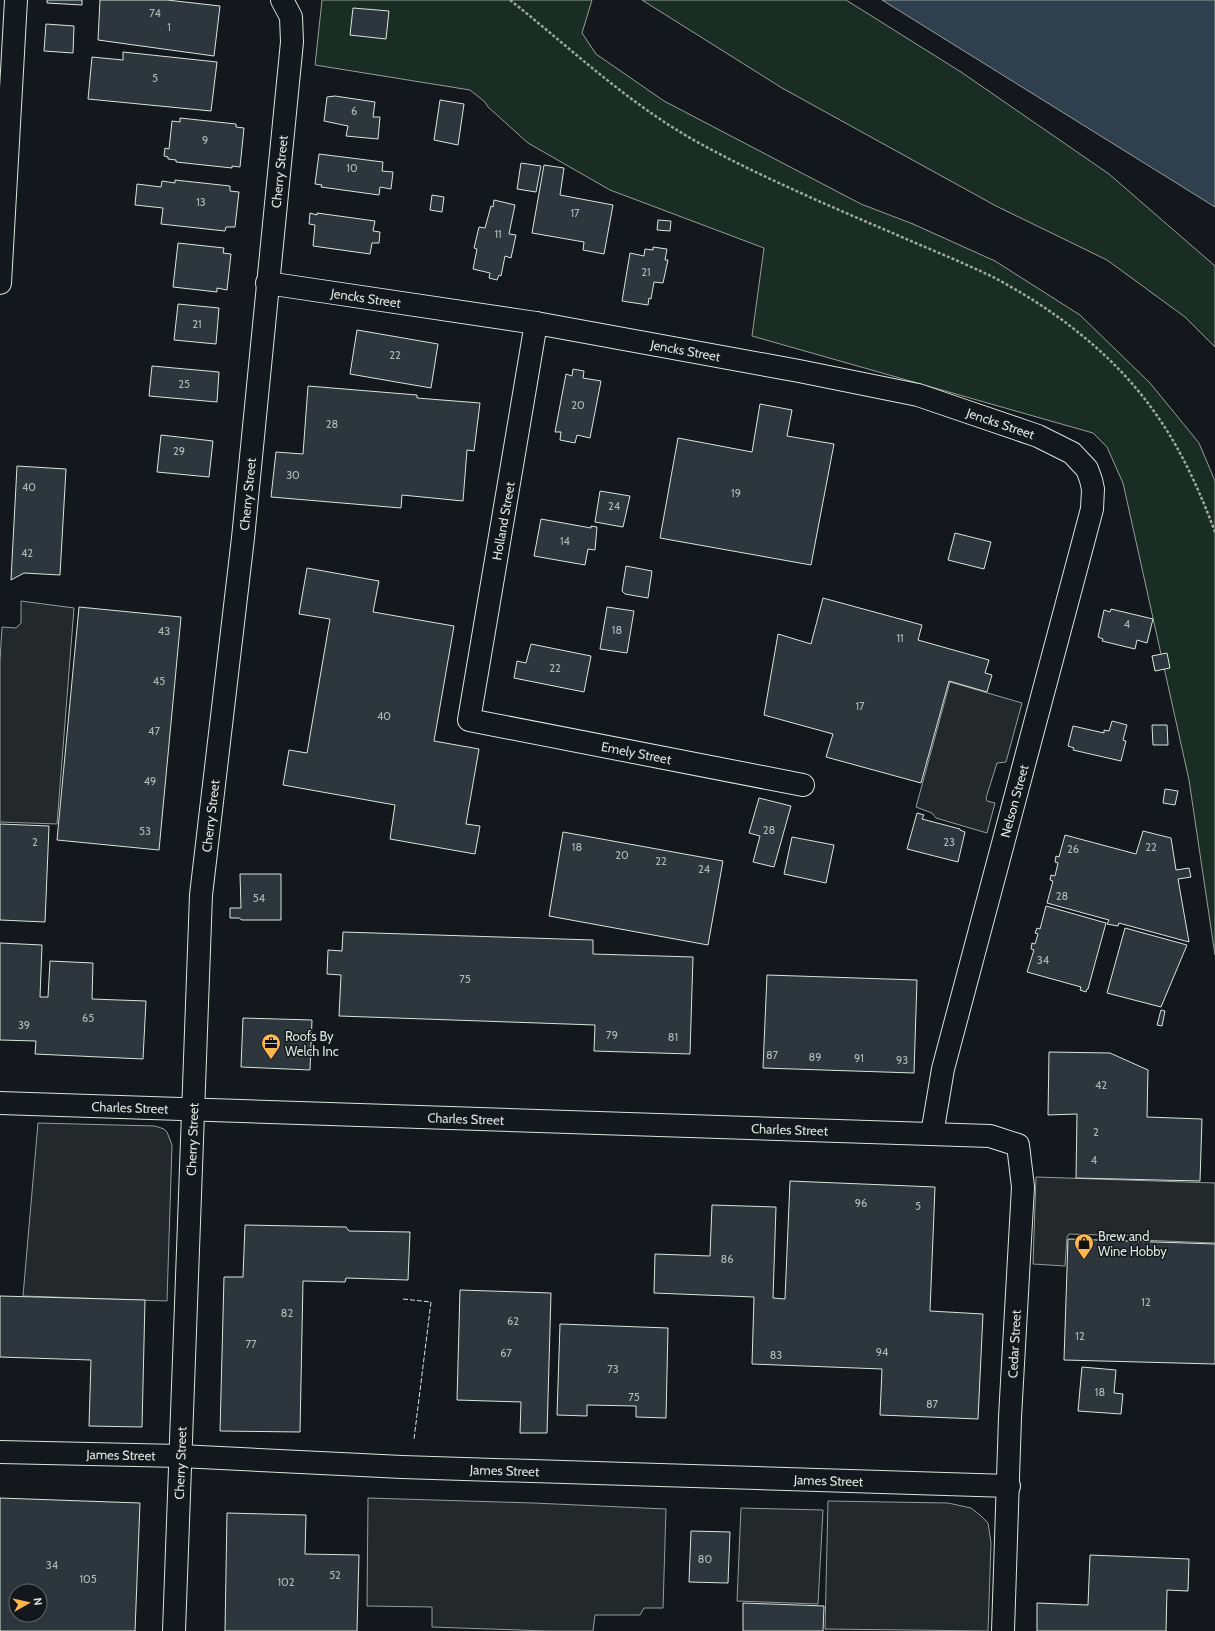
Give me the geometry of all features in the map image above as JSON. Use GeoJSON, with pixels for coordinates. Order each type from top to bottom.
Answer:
{"type":"FeatureCollection","features":[{"type":"Feature","properties":{"kind":"street"},"geometry":{"type":"LineString","coordinates":[[0,283],[16,0]]}},
{"type":"Feature","properties":{"kind":"street","name":"Cherry Street"},"geometry":{"type":"LineString","coordinates":[[174,1631],[200,895],[243,538],[292,42],[291,17],[284,3]]}},
{"type":"Feature","properties":{"kind":"street","name":"Jencks Street"},"geometry":{"type":"LineString","coordinates":[[267,283],[536,322],[792,369],[918,395],[1038,436],[1059,445],[1076,457],[1087,469]]}},
{"type":"Feature","properties":{"kind":"street","name":"Holland Street"},"geometry":{"type":"LineString","coordinates":[[469,720],[536,322]]}},
{"type":"Feature","properties":{"kind":"street","name":"Nelson Street"},"geometry":{"type":"LineString","coordinates":[[932,1134],[943,1069],[1092,509],[1093,488],[1087,469]]}},
{"type":"Feature","properties":{"kind":"street","name":"Emely Street"},"geometry":{"type":"LineString","coordinates":[[469,720],[803,784]]}},
{"type":"Feature","properties":{"kind":"street","name":"Charles Street"},"geometry":{"type":"LineString","coordinates":[[0,1103],[932,1134]]}},
{"type":"Feature","properties":{"kind":"street","name":"Cedar Street"},"geometry":{"type":"LineString","coordinates":[[932,1134],[990,1136],[1018,1145],[1023,1187],[1010,1417],[1009,1486],[1003,1631]]}},
{"type":"Feature","properties":{"kind":"street","name":"James Street"},"geometry":{"type":"LineString","coordinates":[[0,1452],[180,1456],[402,1467],[1009,1486]]}},
{"type":"Feature","properties":{"kind":"path"},"geometry":{"type":"LineString","coordinates":[[510,0],[610,84],[654,116],[683,134],[748,168],[801,193],[983,272],[1024,294],[1067,324],[1110,361],[1154,411],[1182,457],[1215,532]]}},
{"type":"Feature","properties":{"kind":"green space"},"geometry":{"type":"Polygon","coordinates":[[[322,0],[592,0],[582,33],[596,54],[664,101],[861,204],[913,224],[995,261],[1080,315],[1150,383],[1199,443],[1215,481],[1215,955],[1189,780],[1123,483],[1107,447],[1093,433],[752,336],[764,248],[610,190],[528,143],[488,107],[485,102],[470,90],[315,65],[322,0]]]}},
{"type":"Feature","properties":{"kind":"green space"},"geometry":{"type":"Polygon","coordinates":[[[642,0],[846,0],[961,72],[1109,174],[1215,266],[1215,347],[1185,317],[1107,260],[996,206],[782,88],[642,0]]]}},
{"type":"Feature","properties":{"kind":"shaded area"},"geometry":{"type":"Polygon","coordinates":[[[21,601],[74,608],[57,824],[0,822],[0,661],[2,627],[16,628],[21,623],[21,601]]]}},
{"type":"Feature","properties":{"kind":"shaded area"},"geometry":{"type":"Polygon","coordinates":[[[950,682],[1022,703],[1006,762],[997,763],[986,798],[987,801],[995,803],[987,833],[936,818],[932,813],[916,807],[950,682]]]}},
{"type":"Feature","properties":{"kind":"shaded area"},"geometry":{"type":"Polygon","coordinates":[[[38,1123],[155,1126],[164,1129],[167,1132],[172,1145],[167,1301],[23,1296],[38,1123]]]}},
{"type":"Feature","properties":{"kind":"shaded area"},"geometry":{"type":"Polygon","coordinates":[[[1036,1177],[1215,1183],[1215,1243],[1140,1240],[1136,1236],[1069,1234],[1067,1237],[1065,1266],[1033,1264],[1036,1177]]]}},
{"type":"Feature","properties":{"kind":"shaded area"},"geometry":{"type":"Polygon","coordinates":[[[368,1498],[666,1509],[663,1608],[644,1608],[640,1615],[595,1615],[593,1631],[547,1631],[432,1627],[432,1607],[367,1606],[368,1498]]]}},
{"type":"Feature","properties":{"kind":"shaded area"},"geometry":{"type":"Polygon","coordinates":[[[828,1501],[948,1503],[971,1508],[980,1515],[988,1523],[991,1543],[988,1631],[825,1629],[828,1501]]]}},
{"type":"Feature","properties":{"kind":"shaded area"},"geometry":{"type":"Polygon","coordinates":[[[741,1508],[823,1510],[818,1604],[737,1601],[741,1508]]]}},
{"type":"Feature","properties":{"kind":"water"},"geometry":{"type":"Polygon","coordinates":[[[882,0],[1215,0],[1215,207],[882,0]]]}},
{"type":"Feature","properties":{"kind":"building"},"geometry":{"type":"Polygon","coordinates":[[[47,0],[82,0],[82,5],[47,3],[47,0]]]}},
{"type":"Feature","properties":{"kind":"building"},"geometry":{"type":"Polygon","coordinates":[[[100,0],[167,0],[220,6],[214,56],[98,40],[100,0]]]}},
{"type":"Feature","properties":{"kind":"building"},"geometry":{"type":"Polygon","coordinates":[[[353,8],[389,11],[386,39],[350,35],[353,8]]]}},
{"type":"Feature","properties":{"kind":"building"},"geometry":{"type":"Polygon","coordinates":[[[46,24],[74,26],[73,53],[44,51],[46,24]]]}},
{"type":"Feature","properties":{"kind":"building"},"geometry":{"type":"Polygon","coordinates":[[[123,52],[217,62],[211,111],[88,99],[92,57],[123,60],[123,52]]]}},
{"type":"Feature","properties":{"kind":"building"},"geometry":{"type":"Polygon","coordinates":[[[335,96],[375,102],[373,117],[380,117],[378,139],[346,136],[348,126],[324,121],[327,97],[335,96]]]}},
{"type":"Feature","properties":{"kind":"building"},"geometry":{"type":"Polygon","coordinates":[[[440,100],[464,104],[458,145],[434,140],[440,100]]]}},
{"type":"Feature","properties":{"kind":"building"},"geometry":{"type":"Polygon","coordinates":[[[180,118],[236,124],[236,127],[244,128],[240,167],[232,166],[232,168],[176,162],[176,160],[168,159],[168,157],[164,156],[165,148],[169,149],[172,121],[180,122],[180,118]]]}},
{"type":"Feature","properties":{"kind":"building"},"geometry":{"type":"Polygon","coordinates":[[[319,154],[383,162],[382,171],[393,172],[391,189],[380,187],[379,195],[321,187],[322,185],[315,184],[319,154]]]}},
{"type":"Feature","properties":{"kind":"building"},"geometry":{"type":"Polygon","coordinates":[[[521,163],[541,166],[536,192],[517,189],[521,163]]]}},
{"type":"Feature","properties":{"kind":"building"},"geometry":{"type":"Polygon","coordinates":[[[544,165],[564,168],[560,195],[613,205],[604,254],[583,250],[584,242],[532,233],[544,165]]]}},
{"type":"Feature","properties":{"kind":"building"},"geometry":{"type":"Polygon","coordinates":[[[175,180],[230,186],[230,191],[239,192],[235,227],[226,227],[225,231],[161,224],[163,208],[135,205],[137,184],[161,187],[162,181],[175,183],[175,180]]]}},
{"type":"Feature","properties":{"kind":"building"},"geometry":{"type":"Polygon","coordinates":[[[432,195],[444,197],[442,212],[430,210],[432,195]]]}},
{"type":"Feature","properties":{"kind":"building"},"geometry":{"type":"Polygon","coordinates":[[[494,200],[515,205],[509,234],[516,235],[511,258],[505,256],[501,276],[499,275],[497,280],[489,278],[490,273],[473,269],[477,249],[474,248],[479,227],[485,228],[494,200]]]}},
{"type":"Feature","properties":{"kind":"building"},"geometry":{"type":"Polygon","coordinates":[[[310,213],[375,221],[373,231],[380,232],[379,243],[372,243],[370,254],[313,246],[315,225],[309,224],[310,213]]]}},
{"type":"Feature","properties":{"kind":"building"},"geometry":{"type":"Polygon","coordinates":[[[658,220],[671,221],[670,231],[657,230],[658,220]]]}},
{"type":"Feature","properties":{"kind":"building"},"geometry":{"type":"Polygon","coordinates":[[[178,243],[224,248],[223,253],[231,254],[227,290],[217,288],[217,292],[173,287],[178,243]]]}},
{"type":"Feature","properties":{"kind":"building"},"geometry":{"type":"Polygon","coordinates":[[[653,247],[667,249],[665,260],[668,260],[663,283],[654,282],[651,299],[649,298],[648,305],[622,301],[630,253],[644,256],[645,249],[653,250],[653,247]]]}},
{"type":"Feature","properties":{"kind":"building"},"geometry":{"type":"Polygon","coordinates":[[[178,304],[219,308],[216,344],[174,340],[178,304]]]}},
{"type":"Feature","properties":{"kind":"building"},"geometry":{"type":"Polygon","coordinates":[[[357,330],[438,344],[431,388],[350,374],[357,330]]]}},
{"type":"Feature","properties":{"kind":"building"},"geometry":{"type":"Polygon","coordinates":[[[152,366],[219,372],[217,402],[149,396],[152,366]]]}},
{"type":"Feature","properties":{"kind":"building"},"geometry":{"type":"Polygon","coordinates":[[[573,369],[584,371],[583,378],[601,381],[590,438],[577,435],[575,443],[560,440],[561,432],[555,432],[566,374],[572,376],[573,369]]]}},
{"type":"Feature","properties":{"kind":"building"},"geometry":{"type":"Polygon","coordinates":[[[308,386],[417,395],[417,398],[480,403],[474,451],[467,450],[463,501],[402,495],[401,508],[271,497],[276,452],[303,454],[308,386]]]}},
{"type":"Feature","properties":{"kind":"building"},"geometry":{"type":"Polygon","coordinates":[[[760,404],[792,410],[787,436],[834,444],[811,565],[660,538],[678,438],[752,452],[760,404]]]}},
{"type":"Feature","properties":{"kind":"building"},"geometry":{"type":"Polygon","coordinates":[[[161,435],[213,441],[209,477],[157,472],[161,435]]]}},
{"type":"Feature","properties":{"kind":"building"},"geometry":{"type":"Polygon","coordinates":[[[17,466],[66,469],[60,575],[24,573],[11,580],[17,466]]]}},
{"type":"Feature","properties":{"kind":"building"},"geometry":{"type":"Polygon","coordinates":[[[600,491],[630,496],[623,527],[595,522],[600,491]]]}},
{"type":"Feature","properties":{"kind":"building"},"geometry":{"type":"Polygon","coordinates":[[[541,519],[591,528],[591,526],[597,527],[595,550],[588,549],[585,565],[534,556],[541,519]]]}},
{"type":"Feature","properties":{"kind":"building"},"geometry":{"type":"Polygon","coordinates":[[[955,533],[991,542],[984,569],[948,560],[955,533]]]}},
{"type":"Feature","properties":{"kind":"building"},"geometry":{"type":"Polygon","coordinates":[[[626,566],[652,571],[648,598],[625,594],[622,591],[626,566]]]}},
{"type":"Feature","properties":{"kind":"building"},"geometry":{"type":"Polygon","coordinates":[[[307,568],[379,581],[373,612],[454,626],[434,741],[479,749],[466,824],[480,826],[475,854],[390,839],[395,805],[283,785],[289,750],[307,753],[330,619],[299,614],[307,568]]]}},
{"type":"Feature","properties":{"kind":"building"},"geometry":{"type":"Polygon","coordinates":[[[823,598],[922,625],[918,640],[989,660],[985,673],[992,675],[987,692],[949,681],[921,783],[826,757],[833,734],[764,715],[778,634],[811,644],[823,598]]]}},
{"type":"Feature","properties":{"kind":"building"},"geometry":{"type":"Polygon","coordinates":[[[79,607],[181,617],[159,850],[57,840],[79,607]]]}},
{"type":"Feature","properties":{"kind":"building"},"geometry":{"type":"Polygon","coordinates":[[[607,607],[634,611],[627,653],[600,649],[607,607]]]}},
{"type":"Feature","properties":{"kind":"building"},"geometry":{"type":"Polygon","coordinates":[[[1111,609],[1153,619],[1147,643],[1137,640],[1135,649],[1102,641],[1103,639],[1098,637],[1104,610],[1110,612],[1111,609]]]}},
{"type":"Feature","properties":{"kind":"building"},"geometry":{"type":"Polygon","coordinates":[[[531,644],[591,656],[584,692],[514,678],[517,661],[526,663],[531,644]]]}},
{"type":"Feature","properties":{"kind":"building"},"geometry":{"type":"Polygon","coordinates":[[[1167,653],[1170,668],[1155,671],[1152,656],[1167,653]]]}},
{"type":"Feature","properties":{"kind":"building"},"geometry":{"type":"Polygon","coordinates":[[[1112,721],[1127,725],[1123,740],[1126,741],[1121,761],[1073,750],[1074,748],[1068,746],[1073,726],[1104,733],[1104,730],[1109,731],[1112,721]]]}},
{"type":"Feature","properties":{"kind":"building"},"geometry":{"type":"Polygon","coordinates":[[[1152,725],[1167,725],[1168,745],[1153,745],[1152,725]]]}},
{"type":"Feature","properties":{"kind":"building"},"geometry":{"type":"Polygon","coordinates":[[[1165,789],[1178,791],[1175,805],[1163,803],[1165,789]]]}},
{"type":"Feature","properties":{"kind":"building"},"geometry":{"type":"Polygon","coordinates":[[[759,798],[791,806],[774,867],[753,862],[760,836],[749,833],[759,798]]]}},
{"type":"Feature","properties":{"kind":"building"},"geometry":{"type":"Polygon","coordinates":[[[917,813],[924,815],[922,819],[960,829],[965,832],[958,862],[907,849],[917,813]]]}},
{"type":"Feature","properties":{"kind":"building"},"geometry":{"type":"Polygon","coordinates":[[[0,824],[49,826],[45,922],[0,920],[0,824]]]}},
{"type":"Feature","properties":{"kind":"building"},"geometry":{"type":"Polygon","coordinates":[[[1143,831],[1171,838],[1176,870],[1189,868],[1191,877],[1178,879],[1189,942],[1119,923],[1118,926],[1107,924],[1109,920],[1047,903],[1053,881],[1050,880],[1051,875],[1055,876],[1058,863],[1055,862],[1056,856],[1059,857],[1065,835],[1136,854],[1143,831]]]}},
{"type":"Feature","properties":{"kind":"building"},"geometry":{"type":"Polygon","coordinates":[[[563,832],[723,861],[708,945],[549,916],[563,832]]]}},
{"type":"Feature","properties":{"kind":"building"},"geometry":{"type":"Polygon","coordinates":[[[792,837],[834,845],[826,883],[784,874],[792,837]]]}},
{"type":"Feature","properties":{"kind":"building"},"geometry":{"type":"Polygon","coordinates":[[[240,874],[281,874],[281,920],[242,920],[239,918],[230,918],[230,908],[241,908],[240,874]]]}},
{"type":"Feature","properties":{"kind":"building"},"geometry":{"type":"Polygon","coordinates":[[[1046,906],[1106,923],[1086,992],[1080,990],[1081,987],[1027,972],[1034,950],[1031,949],[1032,943],[1035,944],[1038,934],[1035,933],[1037,928],[1040,929],[1046,906]]]}},
{"type":"Feature","properties":{"kind":"building"},"geometry":{"type":"Polygon","coordinates":[[[1125,928],[1187,945],[1161,1007],[1107,993],[1125,928]]]}},
{"type":"Feature","properties":{"kind":"building"},"geometry":{"type":"Polygon","coordinates":[[[343,932],[593,940],[593,954],[693,957],[690,1054],[594,1051],[595,1025],[339,1016],[341,975],[327,974],[328,950],[342,951],[343,932]]]}},
{"type":"Feature","properties":{"kind":"building"},"geometry":{"type":"Polygon","coordinates":[[[0,943],[42,945],[40,997],[48,997],[50,961],[93,963],[92,999],[146,1001],[143,1059],[35,1054],[36,1041],[0,1040],[0,943]]]}},
{"type":"Feature","properties":{"kind":"building"},"geometry":{"type":"Polygon","coordinates":[[[767,975],[917,980],[914,1073],[763,1068],[767,975]]]}},
{"type":"Feature","properties":{"kind":"building"},"geometry":{"type":"Polygon","coordinates":[[[1161,1010],[1165,1011],[1162,1026],[1157,1025],[1161,1010]]]}},
{"type":"Feature","properties":{"kind":"building"},"geometry":{"type":"Polygon","coordinates":[[[243,1018],[312,1020],[310,1070],[241,1067],[243,1018]]]}},
{"type":"Feature","properties":{"kind":"building"},"geometry":{"type":"Polygon","coordinates":[[[1049,1052],[1110,1053],[1148,1070],[1147,1117],[1202,1119],[1200,1181],[1076,1178],[1077,1114],[1048,1115],[1049,1052]]]}},
{"type":"Feature","properties":{"kind":"building"},"geometry":{"type":"Polygon","coordinates":[[[790,1181],[935,1187],[930,1311],[983,1314],[978,1419],[880,1415],[882,1369],[752,1364],[754,1297],[654,1293],[655,1254],[710,1256],[712,1205],[776,1207],[773,1298],[785,1299],[790,1181]]]}},
{"type":"Feature","properties":{"kind":"building"},"geometry":{"type":"Polygon","coordinates":[[[245,1225],[346,1227],[349,1231],[410,1232],[408,1280],[346,1278],[345,1282],[303,1281],[300,1432],[220,1431],[224,1277],[243,1277],[245,1225]]]}},
{"type":"Feature","properties":{"kind":"building"},"geometry":{"type":"Polygon","coordinates":[[[1068,1239],[1215,1244],[1215,1364],[1064,1360],[1068,1239]]]}},
{"type":"Feature","properties":{"kind":"building"},"geometry":{"type":"Polygon","coordinates":[[[460,1290],[551,1293],[547,1433],[520,1433],[521,1402],[457,1400],[460,1290]]]}},
{"type":"Feature","properties":{"kind":"building"},"geometry":{"type":"Polygon","coordinates":[[[0,1296],[145,1300],[142,1427],[89,1426],[91,1360],[0,1357],[0,1296]]]}},
{"type":"Feature","properties":{"kind":"building"},"geometry":{"type":"Polygon","coordinates":[[[560,1324],[668,1328],[666,1418],[636,1417],[636,1406],[587,1405],[587,1416],[557,1415],[560,1324]]]}},
{"type":"Feature","properties":{"kind":"building"},"geometry":{"type":"Polygon","coordinates":[[[1082,1367],[1116,1370],[1114,1393],[1123,1394],[1121,1414],[1078,1411],[1082,1367]]]}},
{"type":"Feature","properties":{"kind":"building"},"geometry":{"type":"Polygon","coordinates":[[[0,1498],[140,1503],[135,1631],[0,1631],[0,1498]]]}},
{"type":"Feature","properties":{"kind":"building"},"geometry":{"type":"Polygon","coordinates":[[[227,1513],[306,1515],[305,1554],[359,1555],[357,1631],[225,1631],[227,1513]]]}},
{"type":"Feature","properties":{"kind":"building"},"geometry":{"type":"Polygon","coordinates":[[[691,1531],[730,1532],[728,1583],[689,1582],[691,1531]]]}},
{"type":"Feature","properties":{"kind":"building"},"geometry":{"type":"Polygon","coordinates":[[[1090,1555],[1189,1559],[1188,1591],[1167,1590],[1166,1631],[1037,1631],[1037,1603],[1088,1605],[1090,1555]]]}},
{"type":"Feature","properties":{"kind":"building"},"geometry":{"type":"Polygon","coordinates":[[[743,1603],[824,1606],[823,1631],[743,1631],[743,1603]]]}},
{"type":"Feature","properties":{"kind":"fence"},"geometry":{"type":"LineString","coordinates":[[403,1299],[431,1302],[414,1439]]}},
{"type":"Feature","properties":{"kind":"place","name":"Roofs By Welch Inc"},"geometry":{"type":"Point","coordinates":[271,1060]}},
{"type":"Feature","properties":{"kind":"place","name":"Brew and Wine Hobby"},"geometry":{"type":"Point","coordinates":[1084,1260]}}]}
